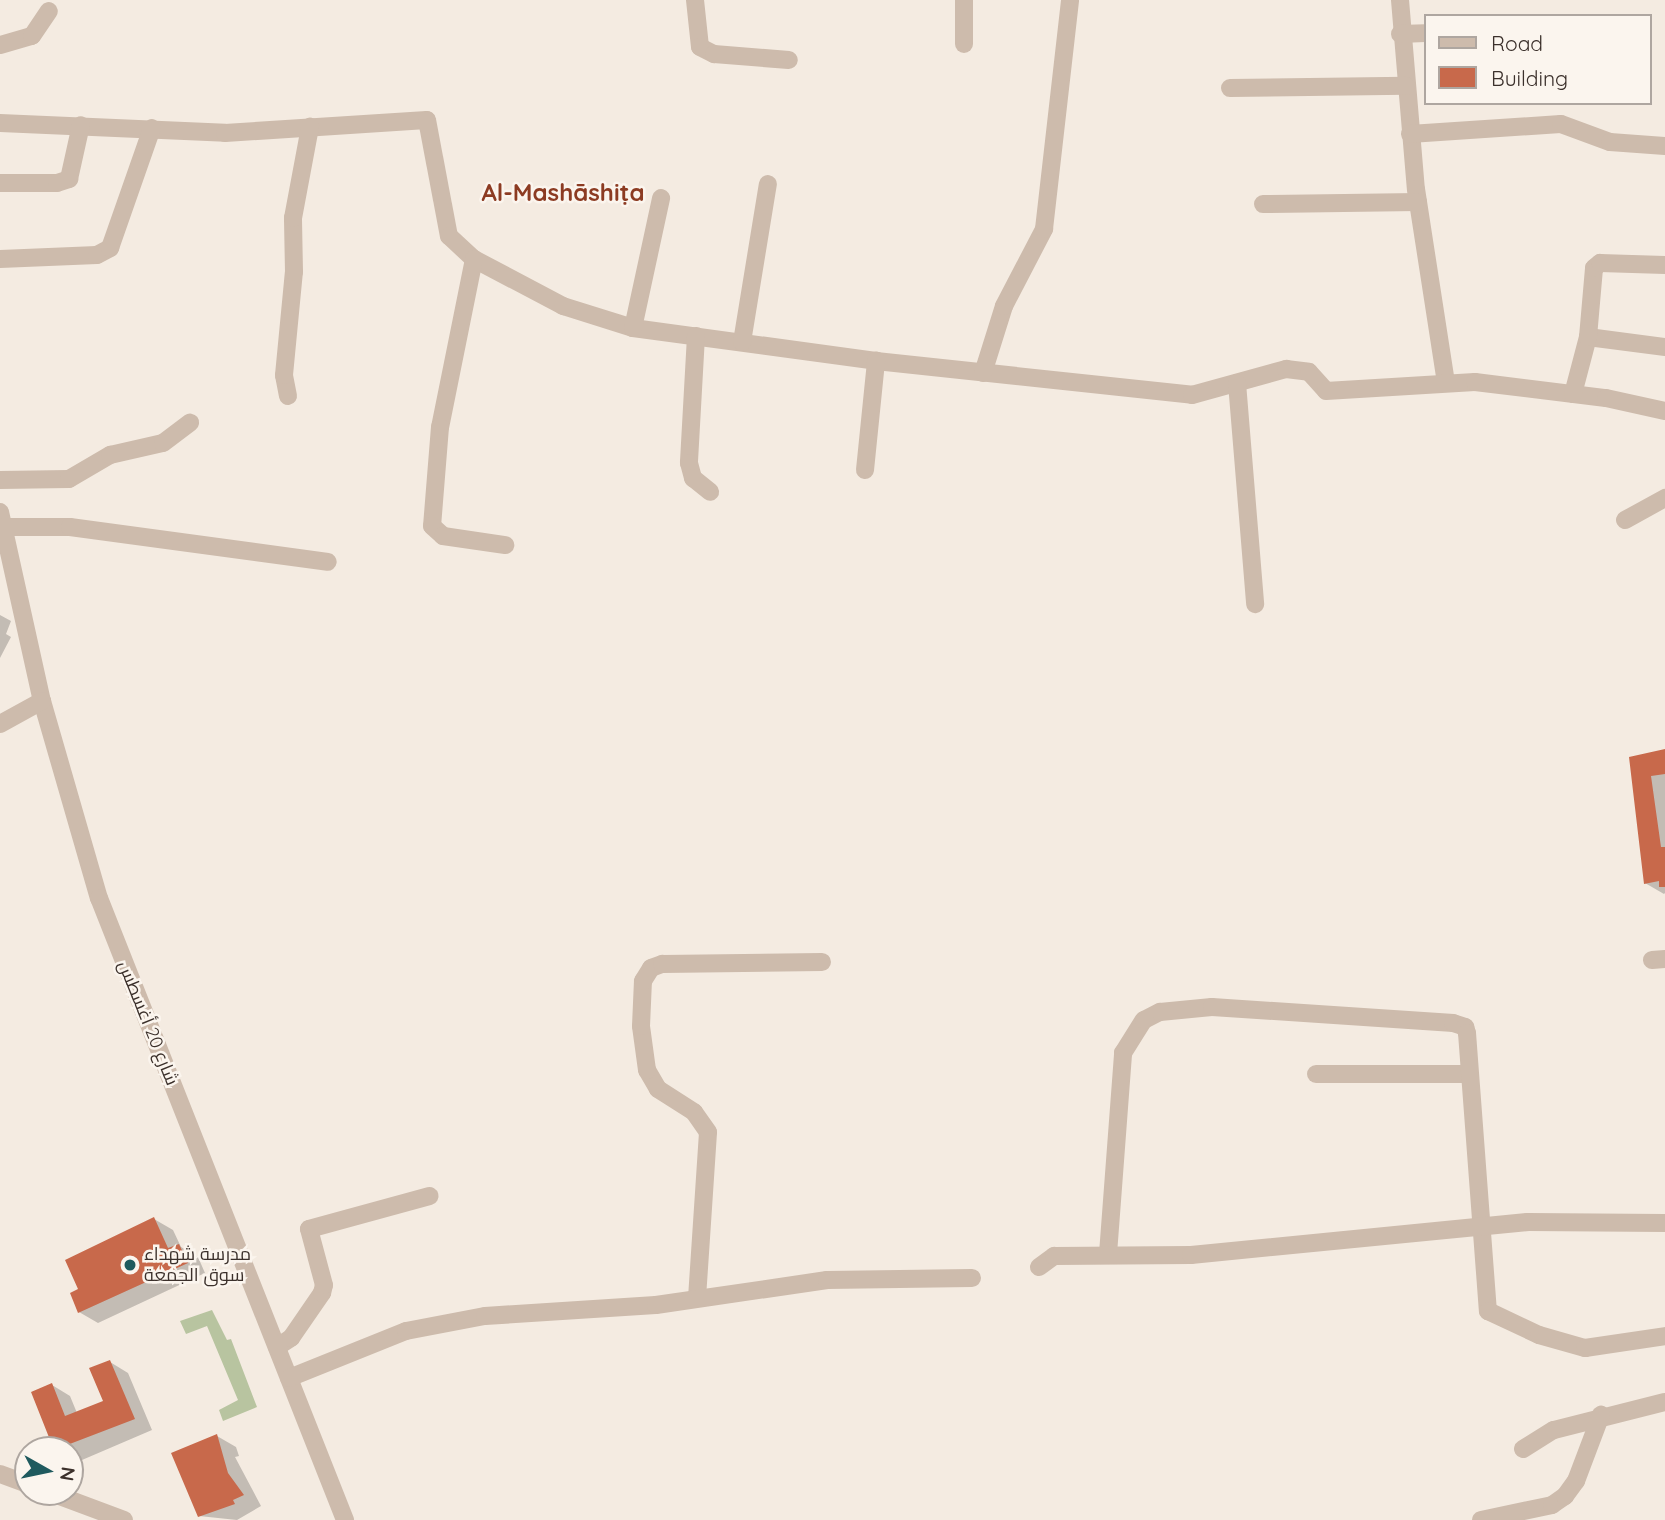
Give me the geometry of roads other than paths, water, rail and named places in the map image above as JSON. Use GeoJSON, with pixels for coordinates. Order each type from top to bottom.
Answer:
{"type":"FeatureCollection","features":[{"type":"Feature","properties":{"kind":"street"},"geometry":{"type":"LineString","coordinates":[[695,0],[700,47],[714,54],[789,60]]}},
{"type":"Feature","properties":{"kind":"street"},"geometry":{"type":"LineString","coordinates":[[964,0],[964,44]]}},
{"type":"Feature","properties":{"kind":"street"},"geometry":{"type":"LineString","coordinates":[[983,373],[1004,306],[1046,220],[1070,0]]}},
{"type":"Feature","properties":{"kind":"street"},"geometry":{"type":"LineString","coordinates":[[1400,0],[1418,202],[1447,383]]}},
{"type":"Feature","properties":{"kind":"street"},"geometry":{"type":"LineString","coordinates":[[0,45],[32,36],[50,11]]}},
{"type":"Feature","properties":{"kind":"street"},"geometry":{"type":"LineString","coordinates":[[1401,34],[1424,33]]}},
{"type":"Feature","properties":{"kind":"street"},"geometry":{"type":"LineString","coordinates":[[1230,88],[1406,86]]}},
{"type":"Feature","properties":{"kind":"street"},"geometry":{"type":"LineString","coordinates":[[0,123],[225,133],[427,120],[449,236],[474,259],[562,306],[633,328],[876,361],[1192,395],[1286,369],[1309,372],[1326,391],[1475,382],[1573,394],[1665,411]]}},
{"type":"Feature","properties":{"kind":"street"},"geometry":{"type":"LineString","coordinates":[[1410,134],[1561,124],[1611,142],[1665,146]]}},
{"type":"Feature","properties":{"kind":"street"},"geometry":{"type":"LineString","coordinates":[[0,183],[69,179],[81,125]]}},
{"type":"Feature","properties":{"kind":"street"},"geometry":{"type":"LineString","coordinates":[[288,396],[284,375],[292,311],[293,218],[310,127]]}},
{"type":"Feature","properties":{"kind":"street"},"geometry":{"type":"LineString","coordinates":[[0,259],[97,255],[110,248],[152,128]]}},
{"type":"Feature","properties":{"kind":"street"},"geometry":{"type":"LineString","coordinates":[[742,342],[768,184]]}},
{"type":"Feature","properties":{"kind":"street"},"geometry":{"type":"LineString","coordinates":[[633,328],[661,198]]}},
{"type":"Feature","properties":{"kind":"street"},"geometry":{"type":"LineString","coordinates":[[1263,204],[1418,202]]}},
{"type":"Feature","properties":{"kind":"street"},"geometry":{"type":"LineString","coordinates":[[474,259],[440,427],[432,526],[443,537],[505,545]]}},
{"type":"Feature","properties":{"kind":"street"},"geometry":{"type":"LineString","coordinates":[[1573,394],[1588,337],[1594,268],[1600,263],[1665,265]]}},
{"type":"Feature","properties":{"kind":"street"},"geometry":{"type":"LineString","coordinates":[[696,336],[690,463],[693,478],[710,492]]}},
{"type":"Feature","properties":{"kind":"street"},"geometry":{"type":"LineString","coordinates":[[1588,337],[1665,347]]}},
{"type":"Feature","properties":{"kind":"street"},"geometry":{"type":"LineString","coordinates":[[865,470],[876,361]]}},
{"type":"Feature","properties":{"kind":"street"},"geometry":{"type":"LineString","coordinates":[[1237,383],[1255,604]]}},
{"type":"Feature","properties":{"kind":"street"},"geometry":{"type":"LineString","coordinates":[[0,480],[69,479],[110,455],[163,443],[190,423]]}},
{"type":"Feature","properties":{"kind":"street"},"geometry":{"type":"LineString","coordinates":[[1625,520],[1665,498]]}},
{"type":"Feature","properties":{"kind":"street"},"geometry":{"type":"LineString","coordinates":[[1,519],[328,562]]}},
{"type":"Feature","properties":{"kind":"street","name":"شارع 20 أغسطس"},"geometry":{"type":"LineString","coordinates":[[1,519],[42,701],[99,898],[345,1520]]}},
{"type":"Feature","properties":{"kind":"street"},"geometry":{"type":"LineString","coordinates":[[0,724],[42,701]]}},
{"type":"Feature","properties":{"kind":"street"},"geometry":{"type":"LineString","coordinates":[[697,1298],[708,1132],[694,1112],[658,1089],[647,1070],[640,1026],[643,981],[651,968],[662,964],[821,962]]}},
{"type":"Feature","properties":{"kind":"street"},"geometry":{"type":"LineString","coordinates":[[1108,1254],[1123,1053],[1144,1020],[1160,1012],[1212,1007],[1295,1009],[1460,1024],[1467,1033],[1485,1300],[1493,1317],[1585,1348],[1665,1336]]}},
{"type":"Feature","properties":{"kind":"street"},"geometry":{"type":"LineString","coordinates":[[1316,1074],[1469,1074]]}},
{"type":"Feature","properties":{"kind":"street"},"geometry":{"type":"LineString","coordinates":[[277,1347],[291,1338],[323,1293],[309,1229],[430,1196]]}},
{"type":"Feature","properties":{"kind":"street"},"geometry":{"type":"LineString","coordinates":[[1039,1267],[1054,1256],[1263,1250],[1478,1226],[1665,1223]]}},
{"type":"Feature","properties":{"kind":"street"},"geometry":{"type":"LineString","coordinates":[[289,1378],[406,1331],[485,1316],[656,1305],[827,1280],[972,1278]]}},
{"type":"Feature","properties":{"kind":"street"},"geometry":{"type":"LineString","coordinates":[[1523,1449],[1554,1430],[1601,1415],[1665,1402]]}},
{"type":"Feature","properties":{"kind":"street"},"geometry":{"type":"LineString","coordinates":[[1482,1520],[1552,1505],[1565,1496],[1576,1481],[1601,1415]]}},
{"type":"Feature","properties":{"kind":"street"},"geometry":{"type":"LineString","coordinates":[[84,1505],[124,1520]]}},
{"type":"Feature","properties":{"kind":"place","name":"مدرسة شهداء سوق الجمعة"},"geometry":{"type":"Point","coordinates":[130,1265]}},
{"type":"Feature","properties":{"kind":"district","name":"Al-Mashāshiṭa"},"geometry":{"type":"Point","coordinates":[563,193]}}]}
